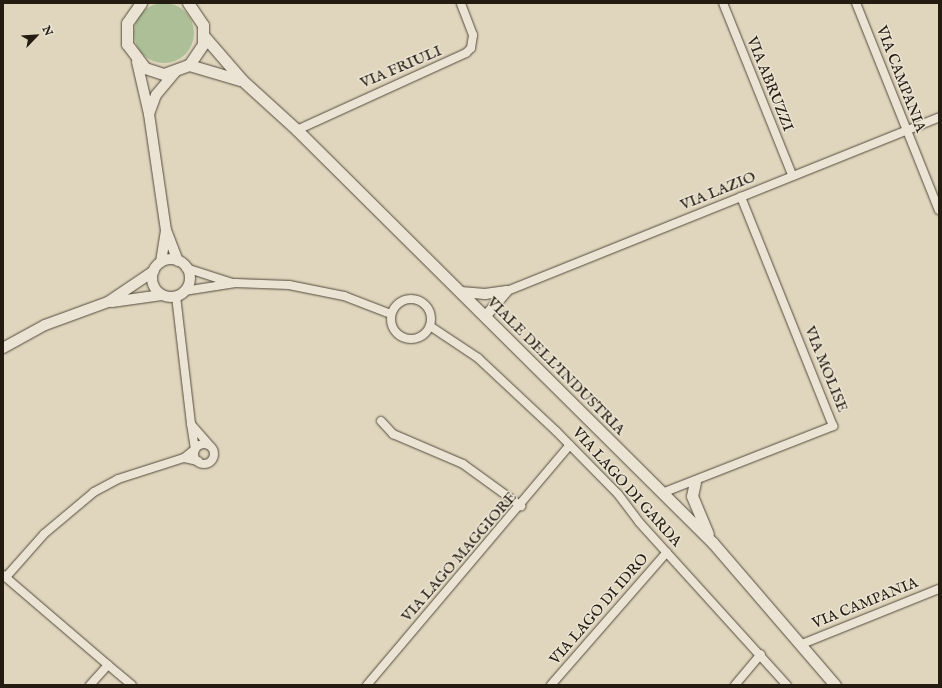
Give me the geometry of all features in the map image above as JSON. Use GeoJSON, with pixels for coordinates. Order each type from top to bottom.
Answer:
{"type":"FeatureCollection","features":[{"type":"Feature","properties":{"kind":"main road"},"geometry":{"type":"LineString","coordinates":[[141,3],[130,8],[125,34],[136,62],[154,72],[175,72],[189,65],[200,52],[204,36]]}},
{"type":"Feature","properties":{"kind":"main road","name":"VIALE DELL'INDUSTRIA"},"geometry":{"type":"LineString","coordinates":[[188,3],[199,15],[204,36],[242,80],[297,130],[713,543],[802,644],[835,685]]}},
{"type":"Feature","properties":{"kind":"main road","name":"VIALE DELL'INDUSTRIA"},"geometry":{"type":"LineString","coordinates":[[189,65],[242,80]]}},
{"type":"Feature","properties":{"kind":"main road"},"geometry":{"type":"LineString","coordinates":[[695,482],[692,496],[697,514],[713,543]]}},
{"type":"Feature","properties":{"kind":"street","name":"VIA FRIULI"},"geometry":{"type":"LineString","coordinates":[[297,130],[466,53],[471,48],[473,35],[461,3]]}},
{"type":"Feature","properties":{"kind":"street","name":"VIA ABRUZZI"},"geometry":{"type":"LineString","coordinates":[[723,3],[792,175]]}},
{"type":"Feature","properties":{"kind":"street","name":"VIA CAMPANIA"},"geometry":{"type":"LineString","coordinates":[[856,3],[905,131],[939,210]]}},
{"type":"Feature","properties":{"kind":"street"},"geometry":{"type":"LineString","coordinates":[[136,62],[149,114],[166,230],[178,261],[186,268],[235,284]]}},
{"type":"Feature","properties":{"kind":"street"},"geometry":{"type":"LineString","coordinates":[[149,114],[156,94],[175,72]]}},
{"type":"Feature","properties":{"kind":"street","name":"VIA LAZIO"},"geometry":{"type":"LineString","coordinates":[[507,291],[939,117]]}},
{"type":"Feature","properties":{"kind":"street","name":"VIA MOLISE"},"geometry":{"type":"LineString","coordinates":[[662,493],[695,482],[834,426],[741,197]]}},
{"type":"Feature","properties":{"kind":"street"},"geometry":{"type":"LineString","coordinates":[[108,302],[154,271],[161,262],[166,230]]}},
{"type":"Feature","properties":{"kind":"street"},"geometry":{"type":"LineString","coordinates":[[161,262],[178,261]]}},
{"type":"Feature","properties":{"kind":"street"},"geometry":{"type":"LineString","coordinates":[[186,268],[189,278],[180,294],[192,424],[198,461]]}},
{"type":"Feature","properties":{"kind":"street"},"geometry":{"type":"LineString","coordinates":[[154,271],[152,282],[162,295]]}},
{"type":"Feature","properties":{"kind":"street"},"geometry":{"type":"LineString","coordinates":[[3,348],[45,325],[108,302],[180,294],[235,284],[289,285],[344,296],[391,314]]}},
{"type":"Feature","properties":{"kind":"street"},"geometry":{"type":"LineString","coordinates":[[461,292],[485,294],[507,291]]}},
{"type":"Feature","properties":{"kind":"street"},"geometry":{"type":"LineString","coordinates":[[485,317],[507,291]]}},
{"type":"Feature","properties":{"kind":"street"},"geometry":{"type":"LineString","coordinates":[[417,299],[427,307],[430,326],[417,338],[405,338],[394,331],[391,314],[398,303],[417,299]]}},
{"type":"Feature","properties":{"kind":"street","name":"VIA LAGO DI GARDA"},"geometry":{"type":"LineString","coordinates":[[430,326],[496,373],[570,445],[761,654],[787,685]]}},
{"type":"Feature","properties":{"kind":"street"},"geometry":{"type":"LineString","coordinates":[[381,421],[393,434],[463,464],[521,506]]}},
{"type":"Feature","properties":{"kind":"street"},"geometry":{"type":"LineString","coordinates":[[184,458],[207,464],[213,460],[214,453],[192,424]]}},
{"type":"Feature","properties":{"kind":"street"},"geometry":{"type":"LineString","coordinates":[[132,685],[4,576],[44,534],[94,492],[118,479],[184,458],[200,445],[209,445]]}},
{"type":"Feature","properties":{"kind":"street","name":"VIA LAGO MAGGIORE"},"geometry":{"type":"LineString","coordinates":[[367,685],[521,506],[570,445]]}},
{"type":"Feature","properties":{"kind":"street","name":"VIA LAGO DI IDRO"},"geometry":{"type":"LineString","coordinates":[[551,685],[667,552]]}},
{"type":"Feature","properties":{"kind":"street","name":"VIA CAMPANIA"},"geometry":{"type":"LineString","coordinates":[[802,644],[939,589]]}},
{"type":"Feature","properties":{"kind":"street"},"geometry":{"type":"LineString","coordinates":[[735,685],[761,654]]}},
{"type":"Feature","properties":{"kind":"street"},"geometry":{"type":"LineString","coordinates":[[90,685],[108,665]]}},
{"type":"Feature","properties":{"kind":"green space"},"geometry":{"type":"Polygon","coordinates":[[[164,3],[180,8],[185,12],[189,17],[194,33],[189,49],[185,54],[180,58],[164,63],[148,58],[143,54],[139,49],[134,33],[139,17],[143,12],[148,8],[164,3]]]}}]}
